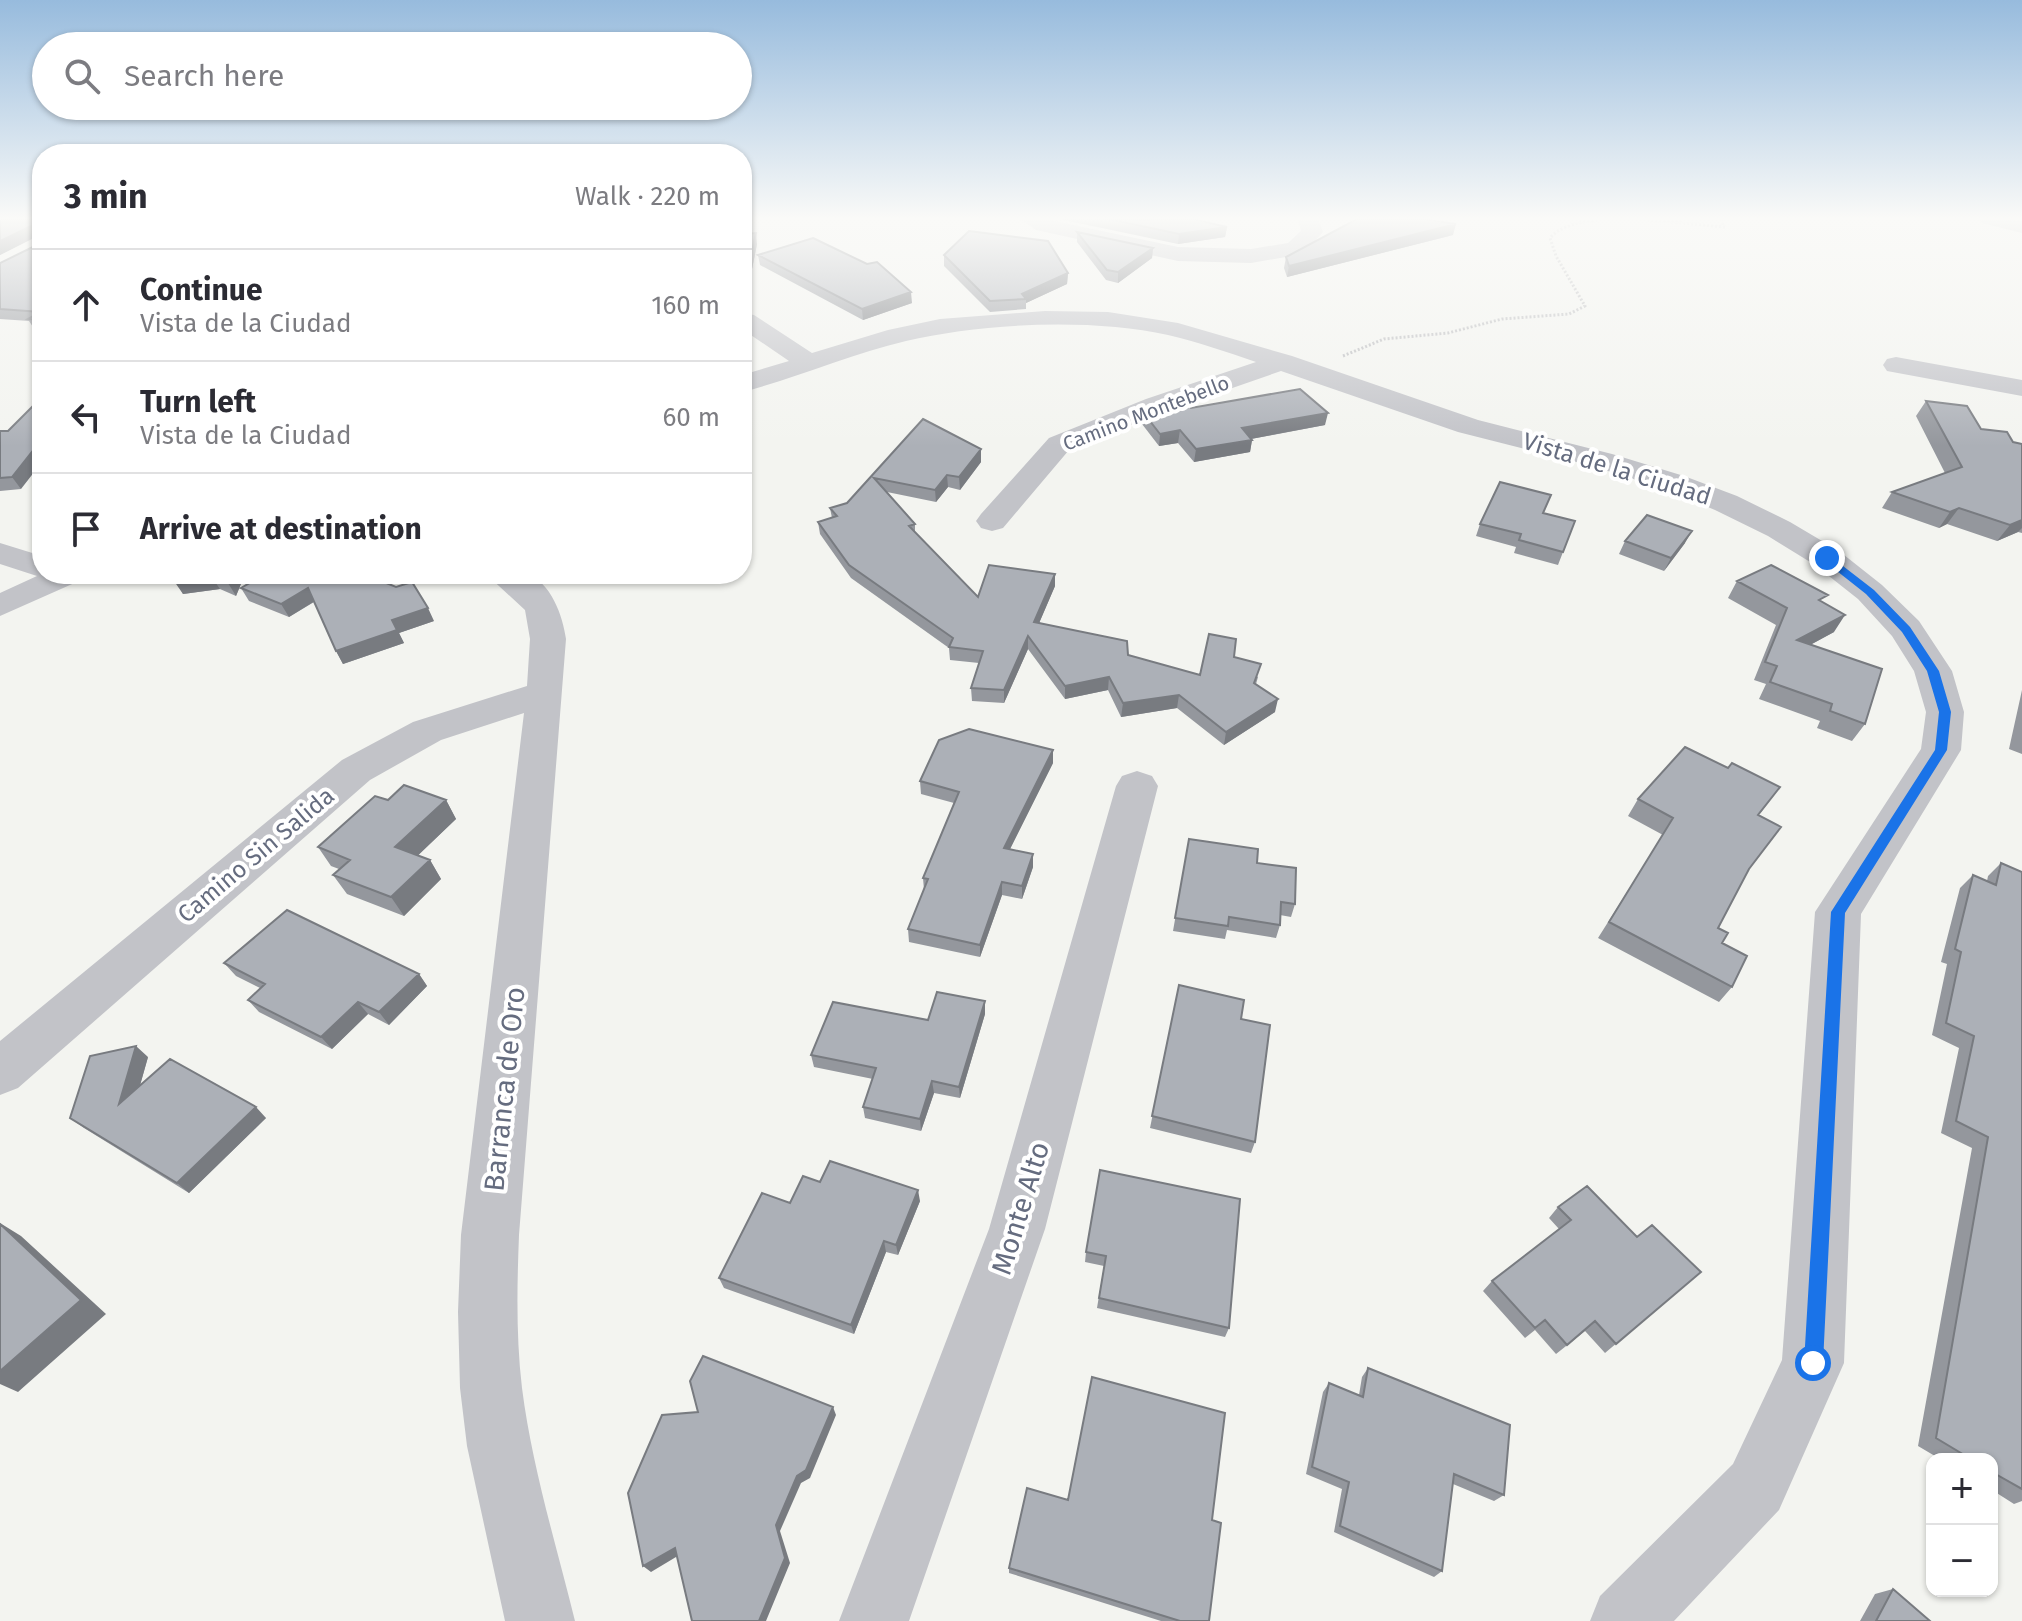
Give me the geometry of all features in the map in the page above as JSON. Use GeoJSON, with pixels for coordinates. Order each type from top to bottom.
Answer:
{"type":"FeatureCollection","features":[{"type":"Feature","properties":{"kind":"street","name":"Vista de la Ciudad"},"geometry":{"type":"LineString","coordinates":[[752,381],[897,335],[940,326],[1045,318],[1108,319],[1169,328],[1294,366],[1468,426],[1673,482],[1779,529],[1827,558],[1870,592],[1906,629],[1933,671],[1945,712],[1941,750],[1838,912],[1813,1363],[1756,1487],[1625,1621]]}},
{"type":"Feature","properties":{"kind":"street"},"geometry":{"type":"LineString","coordinates":[[752,325],[808,362]]}},
{"type":"Feature","properties":{"kind":"street"},"geometry":{"type":"LineString","coordinates":[[1896,365],[2022,388]]}},
{"type":"Feature","properties":{"kind":"street","name":"Camino Montebello"},"geometry":{"type":"LineString","coordinates":[[992,521],[1059,444],[1156,405],[1294,366]]}},
{"type":"Feature","properties":{"kind":"street"},"geometry":{"type":"LineString","coordinates":[[0,553],[32,564]]}},
{"type":"Feature","properties":{"kind":"street"},"geometry":{"type":"LineString","coordinates":[[0,606],[46,584]]}},
{"type":"Feature","properties":{"kind":"street","name":"Barranca de Oro"},"geometry":{"type":"LineString","coordinates":[[523,584],[541,603],[549,624],[545,693],[490,1235],[486,1311],[491,1391],[503,1460],[540,1621]]}},
{"type":"Feature","properties":{"kind":"street","name":"Camino Sin Salida"},"geometry":{"type":"LineString","coordinates":[[0,1072],[356,770],[427,731],[545,693]]}},
{"type":"Feature","properties":{"kind":"street","name":"Monte Alto"},"geometry":{"type":"LineString","coordinates":[[874,1621],[1017,1229],[1137,786]]}},
{"type":"Feature","properties":{"kind":"path"},"geometry":{"type":"LineString","coordinates":[[1294,366],[1384,339],[1448,333],[1502,319],[1569,314],[1585,306],[1581,295]]}},
{"type":"Feature","properties":{"kind":"building"},"geometry":{"type":"Polygon","coordinates":[[[0,295],[32,295],[32,311],[0,309],[0,295]]]}},
{"type":"Feature","properties":{"kind":"building"},"geometry":{"type":"Polygon","coordinates":[[[834,295],[903,295],[862,309],[834,295]]]}},
{"type":"Feature","properties":{"kind":"building"},"geometry":{"type":"Polygon","coordinates":[[[984,295],[1023,295],[1026,299],[990,301],[984,295]]]}},
{"type":"Feature","properties":{"kind":"building"},"geometry":{"type":"Polygon","coordinates":[[[1300,389],[1328,413],[1242,428],[1252,440],[1196,449],[1180,430],[1160,434],[1143,412],[1186,402],[1191,408],[1300,389]]]}},
{"type":"Feature","properties":{"kind":"building"},"geometry":{"type":"Polygon","coordinates":[[[1926,401],[1967,406],[1981,429],[2007,432],[2013,442],[2022,444],[2022,520],[2010,525],[1959,508],[1950,512],[1892,492],[1962,467],[1926,401]]]}},
{"type":"Feature","properties":{"kind":"building"},"geometry":{"type":"Polygon","coordinates":[[[32,407],[32,452],[12,477],[0,478],[0,431],[8,431],[32,407]]]}},
{"type":"Feature","properties":{"kind":"building"},"geometry":{"type":"Polygon","coordinates":[[[923,419],[981,449],[959,477],[947,475],[935,490],[874,478],[915,524],[909,526],[978,597],[989,565],[1055,574],[1034,622],[1127,641],[1128,655],[1200,675],[1209,634],[1236,639],[1234,657],[1261,664],[1254,683],[1278,699],[1226,732],[1179,695],[1123,703],[1109,677],[1065,686],[1028,636],[1004,690],[971,688],[983,651],[949,647],[953,638],[849,565],[818,522],[837,516],[830,508],[847,503],[923,419]]]}},
{"type":"Feature","properties":{"kind":"building"},"geometry":{"type":"Polygon","coordinates":[[[1500,482],[1551,495],[1543,513],[1575,521],[1563,552],[1519,540],[1521,534],[1480,524],[1500,482]]]}},
{"type":"Feature","properties":{"kind":"building"},"geometry":{"type":"Polygon","coordinates":[[[1647,515],[1692,531],[1671,558],[1625,541],[1647,515]]]}},
{"type":"Feature","properties":{"kind":"building"},"geometry":{"type":"Polygon","coordinates":[[[1771,565],[1828,595],[1819,600],[1845,615],[1797,640],[1882,669],[1865,724],[1830,711],[1832,704],[1770,682],[1777,666],[1765,662],[1787,608],[1737,581],[1771,565]]]}},
{"type":"Feature","properties":{"kind":"building"},"geometry":{"type":"Polygon","coordinates":[[[248,584],[389,584],[396,587],[413,584],[428,608],[392,620],[397,630],[336,651],[308,588],[281,604],[241,588],[248,584]]]}},
{"type":"Feature","properties":{"kind":"building"},"geometry":{"type":"Polygon","coordinates":[[[969,729],[1053,750],[1004,848],[1033,854],[1022,886],[1002,882],[980,945],[908,929],[928,879],[923,878],[959,792],[920,781],[939,740],[969,729]]]}},
{"type":"Feature","properties":{"kind":"building"},"geometry":{"type":"Polygon","coordinates":[[[1685,747],[1728,768],[1732,763],[1780,787],[1758,815],[1781,827],[1749,869],[1718,928],[1728,933],[1722,943],[1747,956],[1732,987],[1609,922],[1673,818],[1638,799],[1685,747]]]}},
{"type":"Feature","properties":{"kind":"building"},"geometry":{"type":"Polygon","coordinates":[[[404,785],[446,800],[395,847],[430,860],[391,897],[333,875],[350,860],[318,847],[375,796],[388,800],[404,785]]]}},
{"type":"Feature","properties":{"kind":"building"},"geometry":{"type":"Polygon","coordinates":[[[1189,839],[1258,849],[1257,863],[1296,868],[1295,904],[1281,902],[1280,925],[1229,917],[1228,926],[1175,918],[1189,839]]]}},
{"type":"Feature","properties":{"kind":"building"},"geometry":{"type":"Polygon","coordinates":[[[2001,863],[2022,872],[2022,1489],[1998,1475],[1998,1453],[1961,1453],[1936,1438],[1988,1137],[1956,1121],[1974,1036],[1946,1023],[1961,952],[1955,949],[1973,875],[1996,885],[2001,863]]]}},
{"type":"Feature","properties":{"kind":"building"},"geometry":{"type":"Polygon","coordinates":[[[287,910],[419,974],[379,1012],[358,1002],[321,1037],[248,1000],[265,984],[224,963],[287,910]]]}},
{"type":"Feature","properties":{"kind":"building"},"geometry":{"type":"Polygon","coordinates":[[[1179,985],[1244,1000],[1241,1019],[1270,1025],[1255,1142],[1152,1116],[1179,985]]]}},
{"type":"Feature","properties":{"kind":"building"},"geometry":{"type":"Polygon","coordinates":[[[937,992],[985,1001],[959,1087],[932,1081],[920,1119],[863,1107],[876,1068],[811,1055],[833,1002],[928,1020],[937,992]]]}},
{"type":"Feature","properties":{"kind":"building"},"geometry":{"type":"Polygon","coordinates":[[[136,1046],[119,1104],[170,1059],[256,1107],[177,1183],[70,1118],[90,1056],[136,1046]]]}},
{"type":"Feature","properties":{"kind":"building"},"geometry":{"type":"Polygon","coordinates":[[[830,1161],[918,1190],[896,1245],[884,1241],[851,1325],[719,1278],[762,1193],[790,1203],[803,1176],[820,1182],[830,1161]]]}},
{"type":"Feature","properties":{"kind":"building"},"geometry":{"type":"Polygon","coordinates":[[[1100,1170],[1240,1199],[1229,1328],[1099,1298],[1106,1256],[1086,1252],[1100,1170]]]}},
{"type":"Feature","properties":{"kind":"building"},"geometry":{"type":"Polygon","coordinates":[[[1587,1186],[1637,1237],[1652,1225],[1701,1272],[1616,1344],[1595,1321],[1567,1345],[1545,1320],[1535,1328],[1492,1281],[1571,1220],[1558,1207],[1587,1186]]]}},
{"type":"Feature","properties":{"kind":"building"},"geometry":{"type":"Polygon","coordinates":[[[0,1224],[81,1300],[0,1371],[0,1224]]]}},
{"type":"Feature","properties":{"kind":"building"},"geometry":{"type":"Polygon","coordinates":[[[703,1356],[833,1407],[806,1470],[797,1476],[776,1525],[785,1558],[759,1621],[692,1621],[675,1548],[643,1566],[628,1493],[662,1415],[698,1412],[690,1381],[703,1356]]]}},
{"type":"Feature","properties":{"kind":"building"},"geometry":{"type":"Polygon","coordinates":[[[1368,1368],[1510,1425],[1504,1495],[1454,1474],[1442,1571],[1340,1526],[1349,1482],[1312,1467],[1329,1383],[1363,1397],[1368,1368]]]}},
{"type":"Feature","properties":{"kind":"building"},"geometry":{"type":"Polygon","coordinates":[[[1092,1377],[1225,1413],[1212,1520],[1221,1523],[1209,1621],[1180,1621],[1009,1568],[1027,1488],[1068,1500],[1092,1377]]]}},
{"type":"Feature","properties":{"kind":"building"},"geometry":{"type":"Polygon","coordinates":[[[1893,1589],[1930,1621],[1876,1621],[1893,1589]]]}},
{"type":"Feature","properties":{"kind":"route"},"geometry":{"type":"LineString","coordinates":[[1813,1363],[1838,912],[1941,750],[1945,712],[1933,671],[1906,629],[1870,592],[1827,558]]}}]}
